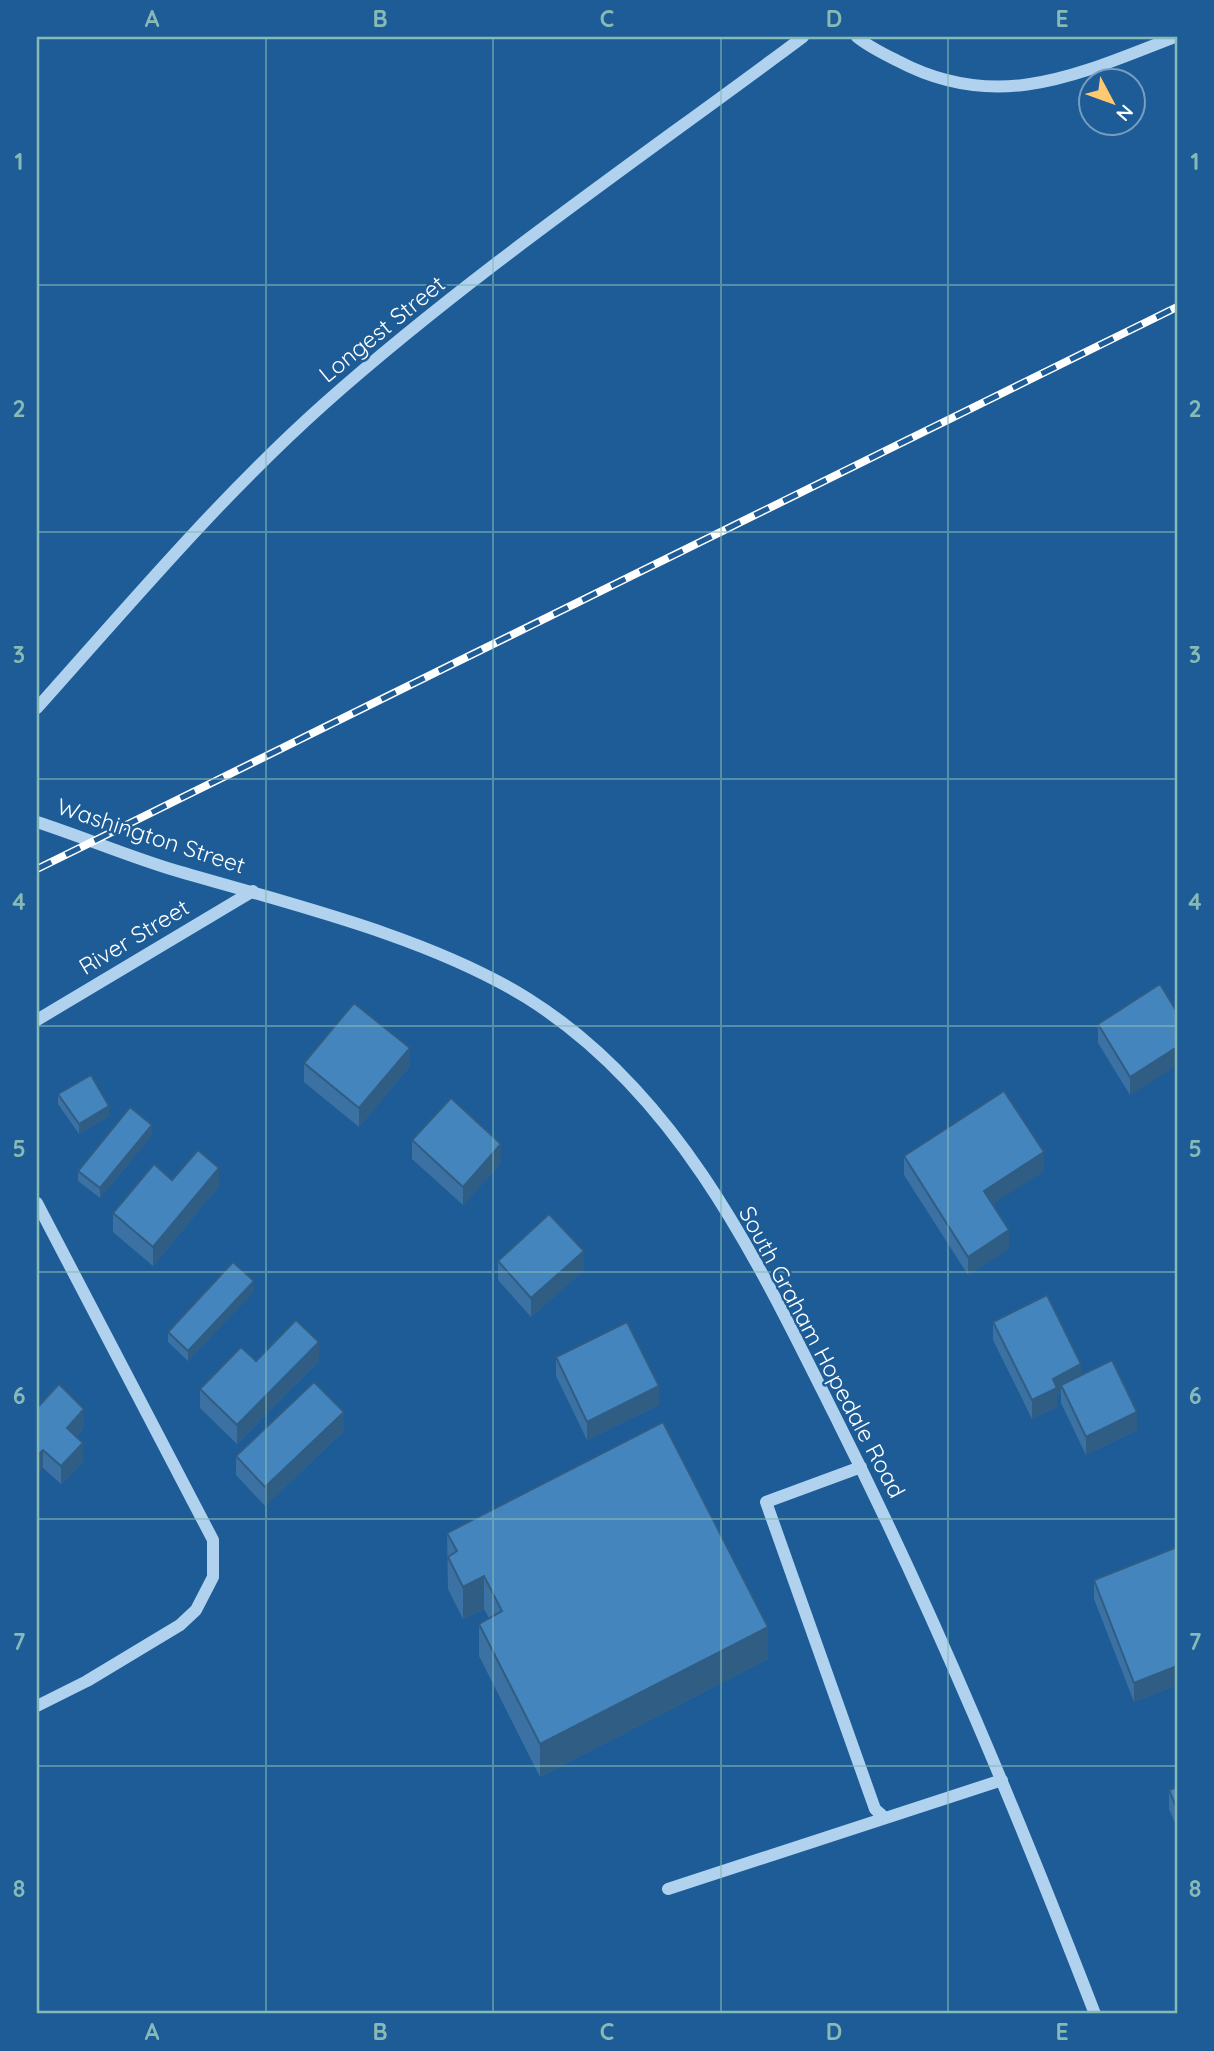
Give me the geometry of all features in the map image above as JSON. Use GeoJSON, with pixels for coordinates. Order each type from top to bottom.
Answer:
{"type":"FeatureCollection","features":[{"type":"Feature","properties":{"kind":"street","name":"Longest Street"},"geometry":{"type":"LineString","coordinates":[[37,708],[226,498],[323,405],[427,317],[803,37]]}},
{"type":"Feature","properties":{"kind":"street"},"geometry":{"type":"LineString","coordinates":[[857,37],[918,72],[958,84],[1000,88],[1041,85],[1175,37]]}},
{"type":"Feature","properties":{"kind":"street","name":"Washington Street"},"geometry":{"type":"LineString","coordinates":[[37,822],[172,869],[253,891]]}},
{"type":"Feature","properties":{"kind":"street","name":"River Street"},"geometry":{"type":"LineString","coordinates":[[37,1020],[253,891]]}},
{"type":"Feature","properties":{"kind":"street","name":"South Graham Hopedale Road"},"geometry":{"type":"LineString","coordinates":[[253,891],[411,944],[475,970],[527,998],[577,1035],[640,1091],[704,1176],[761,1271],[861,1467],[1002,1780],[1096,2014]]}},
{"type":"Feature","properties":{"kind":"street"},"geometry":{"type":"LineString","coordinates":[[37,1203],[213,1540],[212,1577],[196,1610],[180,1625],[87,1681],[37,1706]]}},
{"type":"Feature","properties":{"kind":"street"},"geometry":{"type":"LineString","coordinates":[[861,1467],[773,1497],[766,1502],[875,1809],[885,1818]]}},
{"type":"Feature","properties":{"kind":"street"},"geometry":{"type":"LineString","coordinates":[[668,1889],[1002,1780]]}},
{"type":"Feature","properties":{"kind":"building"},"geometry":{"type":"Polygon","coordinates":[[[1160,984],[1177,1012],[1177,1047],[1130,1077],[1098,1024],[1160,984]]]}},
{"type":"Feature","properties":{"kind":"building"},"geometry":{"type":"Polygon","coordinates":[[[354,1003],[410,1048],[359,1108],[304,1063],[354,1003]]]}},
{"type":"Feature","properties":{"kind":"building"},"geometry":{"type":"Polygon","coordinates":[[[91,1075],[109,1106],[79,1124],[58,1094],[91,1075]]]}},
{"type":"Feature","properties":{"kind":"building"},"geometry":{"type":"Polygon","coordinates":[[[1004,1091],[1044,1152],[984,1191],[1009,1230],[968,1257],[904,1156],[1004,1091]]]}},
{"type":"Feature","properties":{"kind":"building"},"geometry":{"type":"Polygon","coordinates":[[[451,1098],[501,1144],[463,1187],[412,1140],[451,1098]]]}},
{"type":"Feature","properties":{"kind":"building"},"geometry":{"type":"Polygon","coordinates":[[[130,1107],[152,1125],[100,1188],[78,1171],[130,1107]]]}},
{"type":"Feature","properties":{"kind":"building"},"geometry":{"type":"Polygon","coordinates":[[[198,1150],[219,1168],[153,1247],[113,1213],[154,1164],[172,1180],[198,1150]]]}},
{"type":"Feature","properties":{"kind":"building"},"geometry":{"type":"Polygon","coordinates":[[[549,1214],[584,1251],[531,1298],[498,1261],[549,1214]]]}},
{"type":"Feature","properties":{"kind":"building"},"geometry":{"type":"Polygon","coordinates":[[[233,1262],[254,1281],[188,1351],[168,1332],[233,1262]]]}},
{"type":"Feature","properties":{"kind":"building"},"geometry":{"type":"Polygon","coordinates":[[[1047,1295],[1081,1364],[1053,1379],[1057,1388],[1032,1400],[993,1322],[1047,1295]]]}},
{"type":"Feature","properties":{"kind":"building"},"geometry":{"type":"Polygon","coordinates":[[[296,1320],[319,1342],[237,1425],[200,1389],[241,1347],[256,1361],[296,1320]]]}},
{"type":"Feature","properties":{"kind":"building"},"geometry":{"type":"Polygon","coordinates":[[[627,1322],[659,1386],[587,1422],[556,1357],[627,1322]]]}},
{"type":"Feature","properties":{"kind":"building"},"geometry":{"type":"Polygon","coordinates":[[[1112,1360],[1137,1412],[1086,1437],[1061,1385],[1112,1360]]]}},
{"type":"Feature","properties":{"kind":"building"},"geometry":{"type":"Polygon","coordinates":[[[314,1382],[344,1412],[265,1487],[236,1456],[314,1382]]]}},
{"type":"Feature","properties":{"kind":"building"},"geometry":{"type":"Polygon","coordinates":[[[59,1384],[84,1409],[67,1428],[83,1443],[61,1466],[43,1450],[37,1456],[37,1408],[59,1384]]]}},
{"type":"Feature","properties":{"kind":"building"},"geometry":{"type":"Polygon","coordinates":[[[663,1422],[768,1627],[540,1744],[479,1624],[502,1611],[484,1576],[463,1587],[448,1557],[457,1551],[447,1533],[663,1422]]]}},
{"type":"Feature","properties":{"kind":"building"},"geometry":{"type":"Polygon","coordinates":[[[1177,1547],[1177,1666],[1134,1683],[1094,1580],[1177,1547]]]}},
{"type":"Feature","properties":{"kind":"building"},"geometry":{"type":"Polygon","coordinates":[[[1177,1787],[1177,1809],[1169,1790],[1177,1787]]]}},
{"type":"Feature","properties":{"kind":"railway"},"geometry":{"type":"LineString","coordinates":[[37,869],[1177,307]]}}]}
